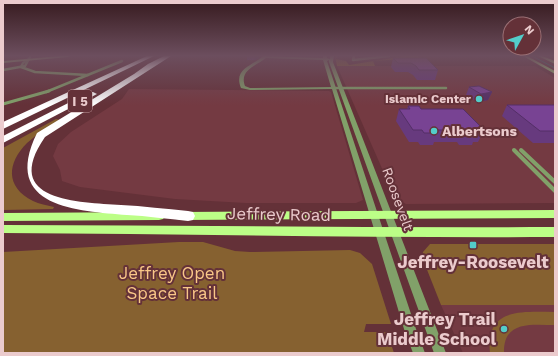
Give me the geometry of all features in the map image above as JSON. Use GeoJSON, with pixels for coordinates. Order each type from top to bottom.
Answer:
{"type":"FeatureCollection","features":[{"type":"Feature","properties":{"kind":"highway","name":"I 5"},"geometry":{"type":"LineString","coordinates":[[3,126],[125,73]]}},
{"type":"Feature","properties":{"kind":"highway","name":"I 5"},"geometry":{"type":"LineString","coordinates":[[3,140],[130,73]]}},
{"type":"Feature","properties":{"kind":"highway"},"geometry":{"type":"LineString","coordinates":[[141,73],[41,135],[28,147],[19,160],[17,178],[21,185],[29,192],[52,202],[77,206],[188,216]]}},
{"type":"Feature","properties":{"kind":"main road","name":"Jeffrey Road"},"geometry":{"type":"LineString","coordinates":[[3,217],[555,214]]}},
{"type":"Feature","properties":{"kind":"main road","name":"Jeffrey Road"},"geometry":{"type":"LineString","coordinates":[[3,229],[246,230],[380,233],[555,232]]}},
{"type":"Feature","properties":{"kind":"street"},"geometry":{"type":"LineString","coordinates":[[46,73],[89,75]]}},
{"type":"Feature","properties":{"kind":"street"},"geometry":{"type":"LineString","coordinates":[[3,104],[56,89],[95,73]]}},
{"type":"Feature","properties":{"kind":"street"},"geometry":{"type":"LineString","coordinates":[[245,73],[241,80],[242,85],[245,88],[446,88]]}},
{"type":"Feature","properties":{"kind":"street","name":"Roosevelt"},"geometry":{"type":"LineString","coordinates":[[329,73],[410,329],[419,353]]}},
{"type":"Feature","properties":{"kind":"street","name":"Roosevelt"},"geometry":{"type":"LineString","coordinates":[[336,73],[440,353]]}},
{"type":"Feature","properties":{"kind":"street"},"geometry":{"type":"LineString","coordinates":[[347,131],[358,131]]}},
{"type":"Feature","properties":{"kind":"street"},"geometry":{"type":"LineString","coordinates":[[514,150],[555,191]]}},
{"type":"Feature","properties":{"kind":"street"},"geometry":{"type":"LineString","coordinates":[[521,150],[555,182]]}},
{"type":"Feature","properties":{"kind":"shaded area"},"geometry":{"type":"Polygon","coordinates":[[[340,73],[546,73],[555,78],[555,203],[406,204],[395,198],[340,73]]]}},
{"type":"Feature","properties":{"kind":"shaded area"},"geometry":{"type":"Polygon","coordinates":[[[129,89],[329,91],[331,92],[363,200],[356,203],[246,203],[175,199],[80,187],[62,181],[60,170],[53,156],[58,144],[71,132],[122,99],[129,89]]]}},
{"type":"Feature","properties":{"kind":"shaded area","name":"Jeffrey Trail Middle School"},"geometry":{"type":"Polygon","coordinates":[[[441,305],[555,305],[555,353],[463,353],[441,305]]]}},
{"type":"Feature","properties":{"kind":"green space"},"geometry":{"type":"Polygon","coordinates":[[[56,119],[60,120],[27,143],[20,151],[13,166],[12,174],[17,189],[24,195],[35,202],[54,207],[53,209],[3,210],[3,148],[56,119]]]}},
{"type":"Feature","properties":{"kind":"green space","name":"Jeffrey Open Space Trail"},"geometry":{"type":"Polygon","coordinates":[[[203,242],[235,251],[250,252],[350,250],[360,253],[372,264],[391,324],[366,324],[364,332],[387,332],[394,353],[3,353],[3,252],[203,242]]]}},
{"type":"Feature","properties":{"kind":"green space"},"geometry":{"type":"Polygon","coordinates":[[[430,244],[555,244],[555,305],[441,305],[422,257],[423,252],[430,244]]]}},
{"type":"Feature","properties":{"kind":"green space"},"geometry":{"type":"Polygon","coordinates":[[[555,312],[555,325],[528,325],[520,327],[508,335],[505,342],[504,353],[490,353],[490,338],[493,327],[500,320],[508,315],[519,313],[555,312]]]}},
{"type":"Feature","properties":{"kind":"building"},"geometry":{"type":"Polygon","coordinates":[[[479,86],[492,92],[481,94],[469,87],[479,86]]]}},
{"type":"Feature","properties":{"kind":"building"},"geometry":{"type":"Polygon","coordinates":[[[507,105],[555,105],[555,131],[540,131],[507,105]]]}},
{"type":"Feature","properties":{"kind":"building"},"geometry":{"type":"Polygon","coordinates":[[[408,106],[419,106],[421,109],[463,109],[484,130],[475,130],[477,133],[464,133],[462,130],[435,130],[437,133],[424,133],[422,130],[413,130],[399,109],[410,109],[408,106]]]}},
{"type":"Feature","properties":{"kind":"place","name":"Islamic Center"},"geometry":{"type":"Point","coordinates":[479,99]}},
{"type":"Feature","properties":{"kind":"place","name":"Albertsons"},"geometry":{"type":"Point","coordinates":[434,131]}},
{"type":"Feature","properties":{"kind":"place","name":"Jeffrey-Roosevelt"},"geometry":{"type":"Point","coordinates":[473,245]}},
{"type":"Feature","properties":{"kind":"place","name":"Jeffrey Trail Middle School"},"geometry":{"type":"Point","coordinates":[504,329]}}]}
